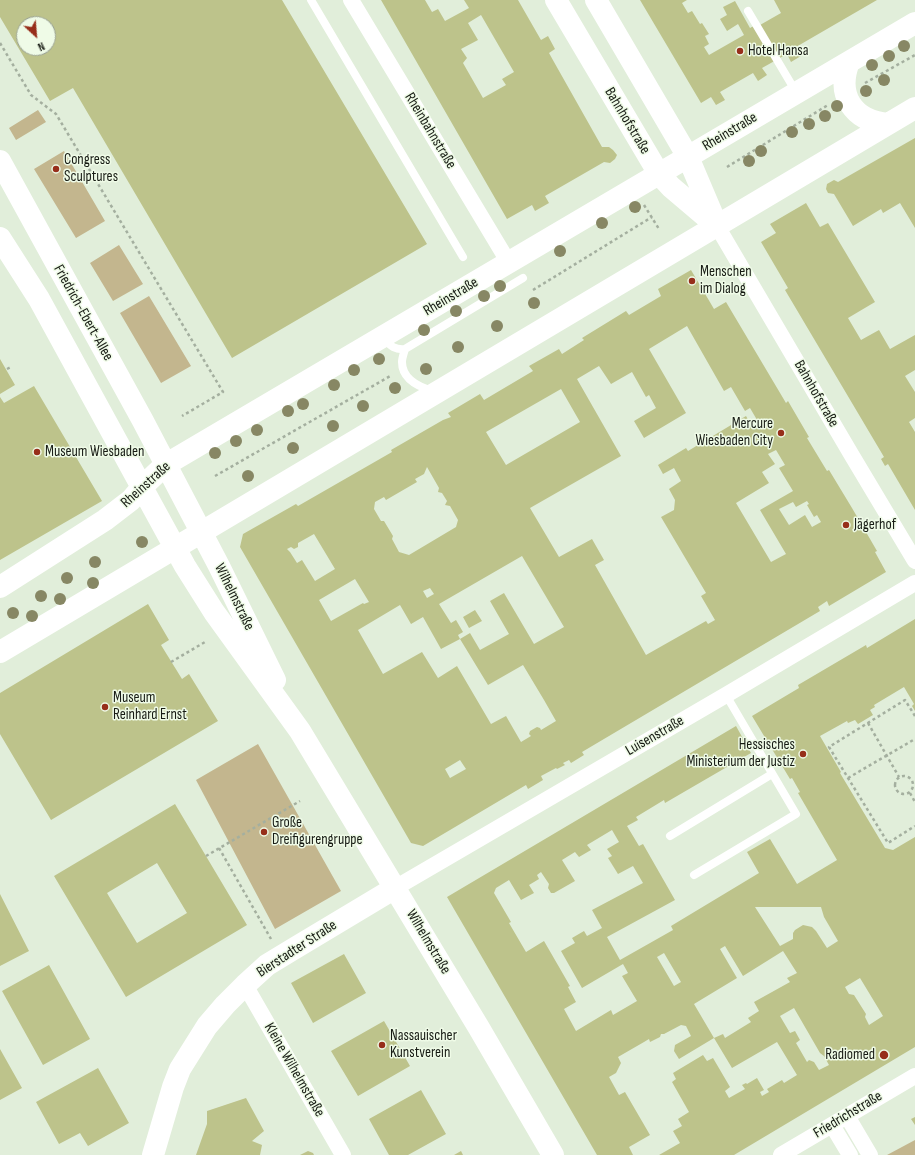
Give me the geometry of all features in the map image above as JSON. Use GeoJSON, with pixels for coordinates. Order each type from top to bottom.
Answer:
{"type":"FeatureCollection","features":[{"type":"Feature","properties":{"kind":"main road","name":"Bahnhofstraße"},"geometry":{"type":"LineString","coordinates":[[556,0],[659,174],[671,187],[717,226]]}},
{"type":"Feature","properties":{"kind":"main road","name":"Bahnhofstraße"},"geometry":{"type":"LineString","coordinates":[[596,0],[688,157],[717,226]]}},
{"type":"Feature","properties":{"kind":"main road","name":"Rheinstraße"},"geometry":{"type":"LineString","coordinates":[[0,587],[105,520],[131,500],[165,465],[382,337],[516,271],[659,174],[915,23]]}},
{"type":"Feature","properties":{"kind":"main road"},"geometry":{"type":"LineString","coordinates":[[849,62],[844,78],[846,95],[850,105],[862,116],[877,123],[888,124]]}},
{"type":"Feature","properties":{"kind":"main road"},"geometry":{"type":"LineString","coordinates":[[0,652],[915,108]]}},
{"type":"Feature","properties":{"kind":"main road","name":"Friedrich-Ebert-Allee"},"geometry":{"type":"LineString","coordinates":[[0,161],[137,410],[165,465]]}},
{"type":"Feature","properties":{"kind":"main road"},"geometry":{"type":"LineString","coordinates":[[0,238],[39,299],[142,487]]}},
{"type":"Feature","properties":{"kind":"main road","name":"Wilhelmstraße"},"geometry":{"type":"LineString","coordinates":[[165,465],[201,532],[300,731]]}},
{"type":"Feature","properties":{"kind":"main road","name":"Wilhelmstraße"},"geometry":{"type":"LineString","coordinates":[[142,487],[175,549],[214,612],[300,731],[553,1155]]}},
{"type":"Feature","properties":{"kind":"main road","name":"Bierstadter Straße"},"geometry":{"type":"LineString","coordinates":[[153,1155],[173,1087],[180,1069],[207,1026],[245,985],[267,965],[395,888]]}},
{"type":"Feature","properties":{"kind":"street","name":"Rheinbahnstraße"},"geometry":{"type":"LineString","coordinates":[[351,0],[516,271]]}},
{"type":"Feature","properties":{"kind":"street","name":"Bahnhofstraße"},"geometry":{"type":"LineString","coordinates":[[717,226],[850,454],[915,561]]}},
{"type":"Feature","properties":{"kind":"street","name":"Luisenstraße"},"geometry":{"type":"LineString","coordinates":[[395,888],[915,583]]}},
{"type":"Feature","properties":{"kind":"street","name":"Kleine Wilhelmstraße"},"geometry":{"type":"LineString","coordinates":[[245,985],[343,1155]]}},
{"type":"Feature","properties":{"kind":"street","name":"Friedrichstraße"},"geometry":{"type":"LineString","coordinates":[[781,1155],[915,1076]]}},
{"type":"Feature","properties":{"kind":"street"},"geometry":{"type":"LineString","coordinates":[[847,1116],[870,1155]]}},
{"type":"Feature","properties":{"kind":"street"},"geometry":{"type":"LineString","coordinates":[[832,1125],[850,1155]]}},
{"type":"Feature","properties":{"kind":"lane"},"geometry":{"type":"LineString","coordinates":[[311,0],[463,257]]}},
{"type":"Feature","properties":{"kind":"lane"},"geometry":{"type":"LineString","coordinates":[[748,11],[797,93]]}},
{"type":"Feature","properties":{"kind":"lane"},"geometry":{"type":"LineString","coordinates":[[382,337],[392,347],[398,350],[405,349],[516,271]]}},
{"type":"Feature","properties":{"kind":"lane"},"geometry":{"type":"LineString","coordinates":[[405,349],[402,361],[403,369],[412,382],[421,387],[437,392]]}},
{"type":"Feature","properties":{"kind":"lane"},"geometry":{"type":"LineString","coordinates":[[694,875],[796,814],[726,695]]}},
{"type":"Feature","properties":{"kind":"lane"},"geometry":{"type":"LineString","coordinates":[[670,836],[772,774]]}},
{"type":"Feature","properties":{"kind":"path"},"geometry":{"type":"LineString","coordinates":[[0,43],[31,95],[56,114],[223,392],[182,416]]}},
{"type":"Feature","properties":{"kind":"path"},"geometry":{"type":"LineString","coordinates":[[727,167],[915,54]]}},
{"type":"Feature","properties":{"kind":"path"},"geometry":{"type":"LineString","coordinates":[[642,201],[659,229]]}},
{"type":"Feature","properties":{"kind":"path"},"geometry":{"type":"LineString","coordinates":[[7,369],[11,366]]}},
{"type":"Feature","properties":{"kind":"path"},"geometry":{"type":"LineString","coordinates":[[171,662],[205,642]]}},
{"type":"Feature","properties":{"kind":"path"},"geometry":{"type":"LineString","coordinates":[[915,716],[905,700],[829,746],[888,842],[915,826]]}},
{"type":"Feature","properties":{"kind":"path"},"geometry":{"type":"LineString","coordinates":[[868,723],[899,777]]}},
{"type":"Feature","properties":{"kind":"path"},"geometry":{"type":"LineString","coordinates":[[848,778],[915,739]]}},
{"type":"Feature","properties":{"kind":"path"},"geometry":{"type":"LineString","coordinates":[[899,777],[906,776],[913,781],[914,786],[910,793]]}},
{"type":"Feature","properties":{"kind":"path"},"geometry":{"type":"LineString","coordinates":[[899,777],[895,784],[896,790],[902,794],[910,793]]}},
{"type":"Feature","properties":{"kind":"path"},"geometry":{"type":"LineString","coordinates":[[910,793],[915,802]]}},
{"type":"Feature","properties":{"kind":"path"},"geometry":{"type":"LineString","coordinates":[[206,856],[300,801]]}},
{"type":"Feature","properties":{"kind":"path"},"geometry":{"type":"LineString","coordinates":[[219,848],[271,939]]}},
{"type":"Feature","properties":{"kind":"shaded area"},"geometry":{"type":"Polygon","coordinates":[[[38,110],[46,122],[16,140],[9,128],[38,110]]]}},
{"type":"Feature","properties":{"kind":"shaded area"},"geometry":{"type":"Polygon","coordinates":[[[64,151],[105,221],[76,238],[34,169],[64,151]]]}},
{"type":"Feature","properties":{"kind":"shaded area"},"geometry":{"type":"Polygon","coordinates":[[[119,245],[143,284],[113,301],[90,263],[119,245]]]}},
{"type":"Feature","properties":{"kind":"shaded area"},"geometry":{"type":"Polygon","coordinates":[[[149,296],[191,366],[161,383],[120,313],[149,296]]]}},
{"type":"Feature","properties":{"kind":"shaded area"},"geometry":{"type":"Polygon","coordinates":[[[258,744],[341,891],[275,929],[196,780],[258,744]]]}},
{"type":"Feature","properties":{"kind":"shaded area"},"geometry":{"type":"Polygon","coordinates":[[[915,1140],[915,1155],[887,1155],[915,1140]]]}},
{"type":"Feature","properties":{"kind":"building"},"geometry":{"type":"Polygon","coordinates":[[[0,0],[282,0],[427,244],[232,358],[73,88],[50,101],[23,56],[56,56],[56,16],[16,16],[16,44],[0,17],[0,0]]]}},
{"type":"Feature","properties":{"kind":"building"},"geometry":{"type":"Polygon","coordinates":[[[381,0],[425,0],[432,12],[438,9],[445,21],[469,8],[464,0],[518,0],[541,40],[548,36],[555,49],[549,53],[602,147],[609,147],[617,155],[610,163],[604,162],[545,196],[549,203],[535,211],[532,205],[507,219],[381,0]],[[481,15],[468,23],[478,40],[461,49],[467,58],[463,63],[483,98],[506,85],[502,79],[514,72],[481,15]]]}},
{"type":"Feature","properties":{"kind":"building"},"geometry":{"type":"Polygon","coordinates":[[[640,0],[687,0],[682,3],[688,13],[692,11],[700,24],[702,23],[709,34],[705,36],[709,44],[704,47],[709,55],[744,35],[738,24],[727,31],[720,19],[727,15],[723,7],[735,1],[750,28],[759,23],[760,25],[781,13],[774,0],[877,0],[796,47],[801,56],[791,62],[787,54],[762,68],[767,75],[758,81],[753,73],[720,92],[725,100],[716,105],[711,97],[701,103],[640,0]]]}},
{"type":"Feature","properties":{"kind":"building"},"geometry":{"type":"Polygon","coordinates":[[[915,138],[915,228],[900,203],[883,213],[881,209],[853,226],[834,194],[828,193],[826,189],[827,184],[834,180],[838,182],[915,138]]]}},
{"type":"Feature","properties":{"kind":"building"},"geometry":{"type":"Polygon","coordinates":[[[806,203],[820,227],[828,223],[875,302],[848,318],[861,340],[879,330],[890,349],[915,335],[915,370],[905,376],[915,392],[915,418],[909,422],[915,432],[915,510],[888,464],[885,466],[881,459],[884,457],[785,290],[788,288],[761,242],[776,233],[770,224],[806,203]]]}},
{"type":"Feature","properties":{"kind":"building"},"geometry":{"type":"Polygon","coordinates":[[[691,270],[714,309],[726,302],[786,403],[788,401],[809,437],[807,438],[827,471],[829,470],[852,508],[877,551],[875,552],[886,572],[829,606],[827,601],[818,607],[820,611],[582,752],[584,755],[571,763],[569,760],[563,763],[565,765],[541,776],[543,780],[528,789],[526,785],[423,846],[411,843],[240,547],[243,534],[296,504],[298,506],[392,452],[391,450],[443,420],[451,417],[448,413],[480,394],[484,400],[533,371],[529,366],[559,349],[562,354],[584,340],[582,338],[626,311],[629,315],[661,296],[658,289],[691,270]],[[687,326],[649,349],[686,413],[644,438],[634,421],[656,408],[649,395],[646,397],[632,372],[611,384],[599,366],[577,379],[621,456],[530,508],[559,557],[592,539],[604,560],[595,565],[646,655],[706,621],[708,624],[715,620],[701,596],[706,593],[661,517],[674,510],[675,500],[669,489],[681,481],[674,468],[663,474],[658,465],[686,448],[688,451],[746,416],[753,428],[760,425],[750,408],[745,411],[731,387],[724,391],[687,326]],[[561,389],[486,432],[506,465],[580,422],[561,389]],[[776,450],[768,454],[775,464],[762,472],[769,483],[736,503],[771,562],[786,554],[760,510],[793,491],[779,468],[785,465],[776,450]],[[427,467],[424,474],[415,479],[417,482],[386,500],[384,497],[375,502],[374,509],[381,521],[384,521],[393,536],[392,539],[399,552],[409,555],[456,527],[458,520],[450,506],[445,505],[447,501],[442,493],[438,492],[439,488],[427,467]],[[807,501],[796,507],[793,502],[779,509],[789,525],[805,515],[812,527],[821,522],[817,515],[814,517],[807,505],[809,504],[807,501]],[[314,534],[298,543],[298,547],[294,549],[291,547],[287,549],[297,563],[302,560],[315,581],[335,569],[314,534]],[[522,556],[439,604],[451,623],[456,620],[463,632],[458,635],[460,639],[470,633],[480,650],[509,634],[490,601],[504,593],[534,644],[564,627],[522,556]],[[355,579],[319,600],[331,621],[363,603],[369,602],[355,579]],[[430,588],[423,591],[427,598],[434,594],[430,588]],[[400,605],[358,630],[383,674],[422,652],[438,678],[457,666],[491,724],[506,716],[521,742],[531,736],[529,734],[530,731],[537,727],[541,730],[556,721],[523,665],[488,685],[460,639],[441,649],[423,617],[411,624],[400,605]],[[460,760],[445,769],[450,778],[466,769],[460,760]]]}},
{"type":"Feature","properties":{"kind":"building"},"geometry":{"type":"Polygon","coordinates":[[[0,359],[15,385],[0,394],[0,359]]]}},
{"type":"Feature","properties":{"kind":"building","name":"Museum Wiesbaden"},"geometry":{"type":"Polygon","coordinates":[[[34,386],[102,501],[0,560],[0,397],[4,403],[34,386]]]}},
{"type":"Feature","properties":{"kind":"building","name":"Museum Reinhard Ernst"},"geometry":{"type":"Polygon","coordinates":[[[148,604],[169,640],[161,645],[182,679],[189,674],[218,721],[51,820],[0,734],[0,693],[148,604]]]}},
{"type":"Feature","properties":{"kind":"building"},"geometry":{"type":"Polygon","coordinates":[[[475,610],[482,621],[469,628],[463,617],[475,610]]]}},
{"type":"Feature","properties":{"kind":"building"},"geometry":{"type":"Polygon","coordinates":[[[915,619],[915,711],[912,706],[914,704],[904,687],[874,705],[875,707],[870,710],[873,715],[858,724],[855,720],[848,723],[847,721],[820,736],[841,772],[840,773],[885,848],[893,850],[915,837],[915,1047],[734,1155],[659,1155],[680,1143],[673,1131],[682,1126],[678,1119],[689,1112],[672,1082],[676,1079],[673,1073],[703,1055],[707,1061],[713,1058],[730,1087],[725,1091],[729,1098],[745,1089],[742,1085],[747,1084],[757,1078],[764,1090],[760,1092],[762,1096],[769,1092],[767,1089],[782,1080],[784,1083],[797,1075],[777,1042],[732,1068],[714,1038],[679,1059],[674,1051],[675,1045],[691,1036],[686,1026],[681,1025],[664,1034],[661,1034],[660,1037],[650,1042],[649,1039],[618,1057],[621,1063],[616,1073],[609,1077],[619,1095],[625,1092],[650,1135],[629,1147],[633,1155],[597,1155],[447,897],[736,726],[751,753],[665,803],[664,800],[636,817],[638,820],[627,826],[639,846],[643,844],[675,900],[607,937],[620,960],[673,930],[671,926],[759,873],[747,852],[770,839],[797,884],[837,860],[798,793],[800,792],[792,778],[790,779],[752,716],[799,688],[798,685],[866,645],[867,648],[915,619]],[[612,830],[587,845],[591,850],[579,857],[575,852],[562,860],[575,881],[554,893],[551,893],[548,888],[549,884],[541,872],[537,875],[539,879],[529,885],[534,893],[521,900],[509,880],[496,888],[494,893],[526,952],[544,941],[570,986],[568,987],[576,1002],[564,1009],[576,1031],[611,1010],[613,1015],[637,1001],[622,976],[628,973],[623,964],[582,988],[561,951],[575,943],[572,938],[584,931],[587,936],[602,928],[592,910],[643,883],[633,866],[618,874],[608,858],[612,856],[607,849],[619,842],[612,830]],[[755,907],[780,946],[793,939],[793,933],[795,930],[803,925],[812,927],[827,948],[838,941],[824,917],[821,907],[755,907]],[[725,946],[720,949],[737,978],[694,1004],[714,1038],[723,1034],[725,1038],[751,1022],[748,1018],[759,1011],[754,1002],[790,982],[787,978],[797,973],[783,951],[743,976],[725,946]],[[664,953],[657,957],[674,986],[681,982],[664,953]],[[860,978],[845,987],[849,994],[854,995],[866,1014],[865,1017],[869,1025],[883,1016],[860,978]],[[794,1008],[780,1016],[790,1033],[795,1031],[800,1040],[796,1043],[807,1062],[809,1060],[814,1062],[819,1070],[829,1065],[824,1056],[820,1053],[794,1008]]]}},
{"type":"Feature","properties":{"kind":"building"},"geometry":{"type":"Polygon","coordinates":[[[175,804],[247,925],[126,997],[54,876],[175,804]],[[157,863],[107,893],[137,943],[187,913],[157,863]]]}},
{"type":"Feature","properties":{"kind":"building"},"geometry":{"type":"Polygon","coordinates":[[[0,894],[29,951],[0,966],[0,894]]]}},
{"type":"Feature","properties":{"kind":"building"},"geometry":{"type":"Polygon","coordinates":[[[344,954],[366,993],[313,1023],[291,983],[344,954]]]}},
{"type":"Feature","properties":{"kind":"building"},"geometry":{"type":"Polygon","coordinates":[[[49,965],[90,1039],[43,1065],[2,991],[49,965]]]}},
{"type":"Feature","properties":{"kind":"building"},"geometry":{"type":"Polygon","coordinates":[[[384,1021],[410,1066],[358,1096],[331,1051],[384,1021]]]}},
{"type":"Feature","properties":{"kind":"building"},"geometry":{"type":"Polygon","coordinates":[[[0,1049],[22,1088],[0,1100],[0,1049]]]}},
{"type":"Feature","properties":{"kind":"building"},"geometry":{"type":"Polygon","coordinates":[[[98,1068],[129,1123],[88,1146],[80,1133],[59,1144],[36,1102],[98,1068]]]}},
{"type":"Feature","properties":{"kind":"building"},"geometry":{"type":"Polygon","coordinates":[[[421,1090],[446,1134],[408,1155],[389,1155],[369,1119],[421,1090]]]}},
{"type":"Feature","properties":{"kind":"building"},"geometry":{"type":"Polygon","coordinates":[[[246,1098],[264,1131],[252,1141],[262,1145],[260,1155],[196,1155],[207,1124],[207,1111],[246,1098]]]}},
{"type":"Feature","properties":{"kind":"building"},"geometry":{"type":"Polygon","coordinates":[[[915,1117],[915,1125],[911,1119],[915,1117]]]}},
{"type":"Feature","properties":{"kind":"building"},"geometry":{"type":"Polygon","coordinates":[[[308,1151],[314,1155],[300,1155],[308,1151]]]}},
{"type":"Feature","properties":{"kind":"building"},"geometry":{"type":"Polygon","coordinates":[[[461,1151],[463,1155],[454,1155],[461,1151]]]}},
{"type":"Feature","properties":{"kind":"place","name":"Hotel Hansa"},"geometry":{"type":"Point","coordinates":[740,51]}},
{"type":"Feature","properties":{"kind":"place","name":"Congress Sculptures"},"geometry":{"type":"Point","coordinates":[56,169]}},
{"type":"Feature","properties":{"kind":"place","name":"Menschen im Dialog"},"geometry":{"type":"Point","coordinates":[692,281]}},
{"type":"Feature","properties":{"kind":"place","name":"Mercure Wiesbaden City"},"geometry":{"type":"Point","coordinates":[781,433]}},
{"type":"Feature","properties":{"kind":"place","name":"Museum Wiesbaden"},"geometry":{"type":"Point","coordinates":[37,452]}},
{"type":"Feature","properties":{"kind":"place","name":"Jägerhof"},"geometry":{"type":"Point","coordinates":[846,525]}},
{"type":"Feature","properties":{"kind":"place","name":"Museum Reinhard Ernst"},"geometry":{"type":"Point","coordinates":[105,707]}},
{"type":"Feature","properties":{"kind":"place","name":"Hessisches Ministerium der Justiz"},"geometry":{"type":"Point","coordinates":[803,754]}},
{"type":"Feature","properties":{"kind":"place","name":"Große Dreifigurengruppe"},"geometry":{"type":"Point","coordinates":[264,832]}},
{"type":"Feature","properties":{"kind":"place","name":"Nassauischer Kunstverein"},"geometry":{"type":"Point","coordinates":[382,1045]}},
{"type":"Feature","properties":{"kind":"place","name":"Radiomed"},"geometry":{"type":"Point","coordinates":[884,1055]}}]}
